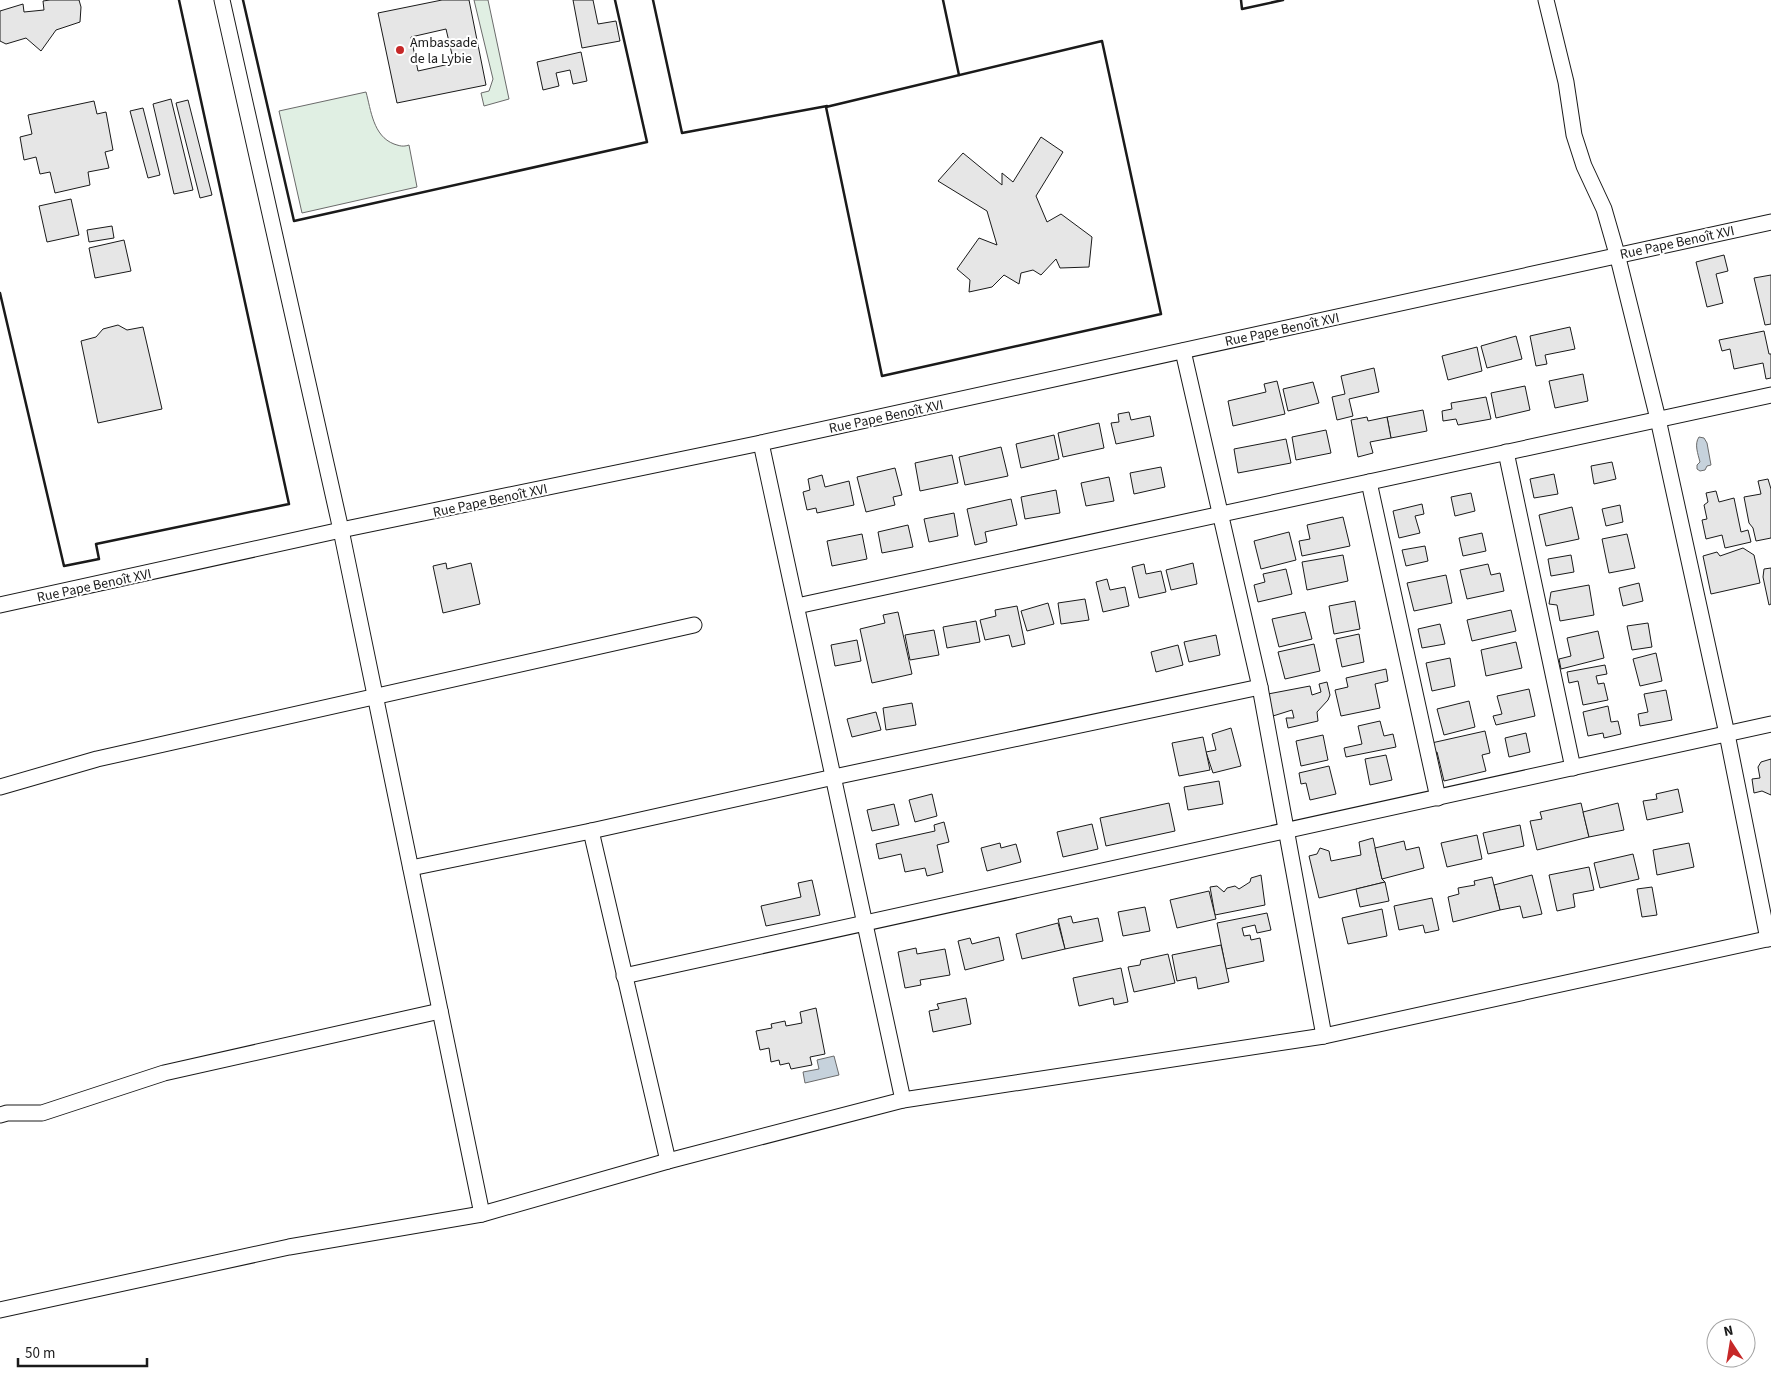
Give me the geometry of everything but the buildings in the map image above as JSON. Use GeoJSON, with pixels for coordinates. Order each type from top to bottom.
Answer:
{"type":"FeatureCollection","features":[{"type":"Feature","properties":{"kind":"street"},"geometry":{"type":"LineString","coordinates":[[222,0],[341,530],[482,1214]]}},
{"type":"Feature","properties":{"kind":"street"},"geometry":{"type":"LineString","coordinates":[[0,1310],[289,1247],[482,1214],[668,1161],[903,1100],[1324,1036],[1770,939],[1658,419],[1617,254],[1604,210],[1584,166],[1574,136],[1566,82],[1546,0]]}},
{"type":"Feature","properties":{"kind":"street","name":"Rue Pape Benoît XVI"},"geometry":{"type":"LineString","coordinates":[[0,605],[341,530],[761,443],[1617,254],[1771,222]]}},
{"type":"Feature","properties":{"kind":"street"},"geometry":{"type":"LineString","coordinates":[[1184,350],[1260,687],[1324,1036]]}},
{"type":"Feature","properties":{"kind":"street"},"geometry":{"type":"LineString","coordinates":[[797,606],[1771,395]]}},
{"type":"Feature","properties":{"kind":"street"},"geometry":{"type":"LineString","coordinates":[[761,443],[903,1100]]}},
{"type":"Feature","properties":{"kind":"street"},"geometry":{"type":"LineString","coordinates":[[1506,452],[1573,768]]}},
{"type":"Feature","properties":{"kind":"street"},"geometry":{"type":"LineString","coordinates":[[1369,482],[1438,798]]}},
{"type":"Feature","properties":{"kind":"street"},"geometry":{"type":"LineString","coordinates":[[0,787],[97,759],[694,625]]}},
{"type":"Feature","properties":{"kind":"street"},"geometry":{"type":"LineString","coordinates":[[411,868],[591,832],[834,777],[1260,687]]}},
{"type":"Feature","properties":{"kind":"street"},"geometry":{"type":"LineString","coordinates":[[624,976],[1771,724]]}},
{"type":"Feature","properties":{"kind":"street"},"geometry":{"type":"LineString","coordinates":[[591,832],[668,1161]]}},
{"type":"Feature","properties":{"kind":"street"},"geometry":{"type":"LineString","coordinates":[[0,1115],[7,1113],[42,1113],[164,1073],[440,1011]]}},
{"type":"Feature","properties":{"kind":"green space"},"geometry":{"type":"Polygon","coordinates":[[[474,0],[488,0],[509,99],[484,106],[481,93],[489,91],[493,79],[474,0]]]}},
{"type":"Feature","properties":{"kind":"green space"},"geometry":{"type":"Polygon","coordinates":[[[366,92],[374,122],[381,135],[394,144],[409,145],[417,187],[302,213],[279,111],[366,92]]]}},
{"type":"Feature","properties":{"kind":"shaded area"},"geometry":{"type":"Polygon","coordinates":[[[1699,437],[1704,438],[1707,443],[1711,465],[1707,466],[1705,470],[1700,471],[1697,469],[1697,465],[1700,462],[1697,452],[1699,437]]]}},
{"type":"Feature","properties":{"kind":"shaded area"},"geometry":{"type":"Polygon","coordinates":[[[834,1056],[839,1075],[805,1083],[803,1072],[819,1069],[817,1060],[834,1056]]]}},
{"type":"Feature","properties":{"kind":"wall"},"geometry":{"type":"LineString","coordinates":[[0,293],[64,566],[99,559],[96,544],[289,504],[179,0]]}},
{"type":"Feature","properties":{"kind":"wall"},"geometry":{"type":"LineString","coordinates":[[243,0],[294,221],[647,142],[615,0]]}},
{"type":"Feature","properties":{"kind":"wall"},"geometry":{"type":"LineString","coordinates":[[653,0],[682,133],[827,106]]}},
{"type":"Feature","properties":{"kind":"wall"},"geometry":{"type":"LineString","coordinates":[[943,0],[959,75]]}},
{"type":"Feature","properties":{"kind":"wall"},"geometry":{"type":"LineString","coordinates":[[1241,0],[1242,9],[1283,0]]}},
{"type":"Feature","properties":{"kind":"wall"},"geometry":{"type":"LineString","coordinates":[[1102,41],[1161,314],[882,376],[826,107],[1102,41]]}},
{"type":"Feature","properties":{"kind":"place","name":"Ambassade de la Lybie"},"geometry":{"type":"Point","coordinates":[400,50]}}]}
